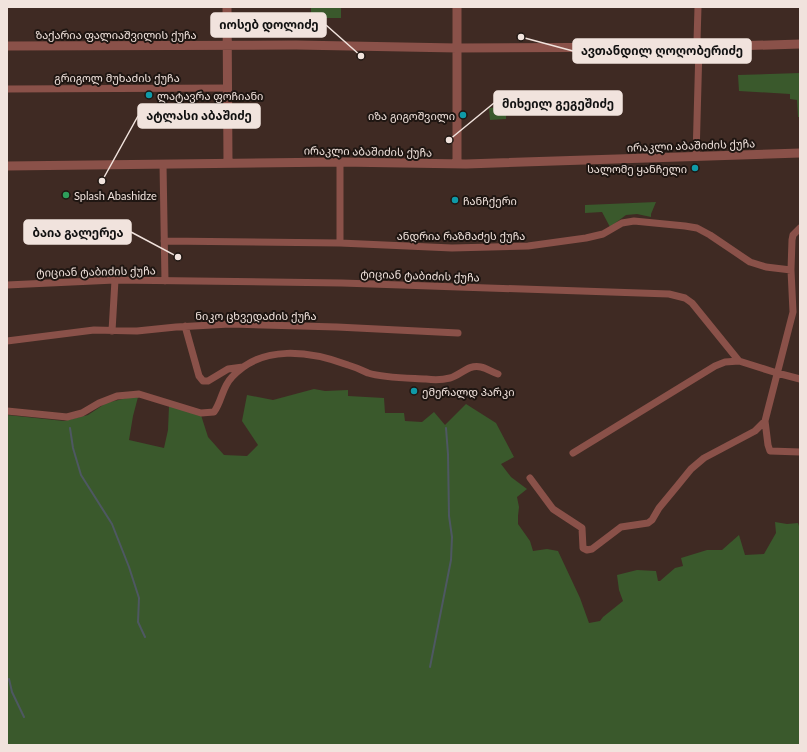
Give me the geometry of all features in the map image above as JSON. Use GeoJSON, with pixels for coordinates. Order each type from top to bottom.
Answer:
{"type":"FeatureCollection","features":[{"type":"Feature","properties":{"kind":"street"},"geometry":{"type":"LineString","coordinates":[[228,7],[228,163]]}},
{"type":"Feature","properties":{"kind":"street"},"geometry":{"type":"LineString","coordinates":[[457,7],[457,164]]}},
{"type":"Feature","properties":{"kind":"street"},"geometry":{"type":"LineString","coordinates":[[696,157],[699,47],[697,41],[698,7]]}},
{"type":"Feature","properties":{"kind":"street","name":"ზაქარია ფალიაშვილის ქუჩა"},"geometry":{"type":"LineString","coordinates":[[7,46],[296,45],[457,48],[699,47],[800,44]]}},
{"type":"Feature","properties":{"kind":"street","name":"გრიგოლ მუხაძის ქუჩა"},"geometry":{"type":"LineString","coordinates":[[7,89],[228,88]]}},
{"type":"Feature","properties":{"kind":"street","name":"ირაკლი აბაშიძის ქუჩა"},"geometry":{"type":"LineString","coordinates":[[7,166],[340,162],[457,164],[800,153]]}},
{"type":"Feature","properties":{"kind":"street"},"geometry":{"type":"LineString","coordinates":[[340,162],[340,243]]}},
{"type":"Feature","properties":{"kind":"street"},"geometry":{"type":"LineString","coordinates":[[163,164],[165,281]]}},
{"type":"Feature","properties":{"kind":"street","name":"ანდრია რაზმაძეს ქუჩა"},"geometry":{"type":"LineString","coordinates":[[164,241],[340,243],[457,248],[528,246],[586,238],[603,234],[622,223],[634,221],[697,228],[750,262],[766,267],[791,270]]}},
{"type":"Feature","properties":{"kind":"street"},"geometry":{"type":"LineString","coordinates":[[800,228],[793,235],[792,240],[791,270],[793,312],[765,420],[770,451],[800,452]]}},
{"type":"Feature","properties":{"kind":"street"},"geometry":{"type":"LineString","coordinates":[[112,331],[115,280]]}},
{"type":"Feature","properties":{"kind":"street","name":"ტიციან ტაბიძის ქუჩა"},"geometry":{"type":"LineString","coordinates":[[7,285],[115,280],[356,283],[669,294],[686,298],[692,303],[739,361]]}},
{"type":"Feature","properties":{"kind":"street","name":"ნიკო ცხვედაძის ქუჩა"},"geometry":{"type":"LineString","coordinates":[[7,341],[94,330],[137,331],[185,326],[235,324],[458,333]]}},
{"type":"Feature","properties":{"kind":"street"},"geometry":{"type":"LineString","coordinates":[[185,326],[199,376],[203,381],[208,381],[228,369],[243,367]]}},
{"type":"Feature","properties":{"kind":"street"},"geometry":{"type":"LineString","coordinates":[[7,411],[67,417],[82,413],[99,403],[117,396],[139,394],[201,413],[214,412],[220,404],[223,390],[230,378],[243,367],[256,359],[276,354],[305,354],[347,364],[370,373],[402,377],[437,380],[452,378],[462,371],[476,367],[482,367],[498,374]]}},
{"type":"Feature","properties":{"kind":"street"},"geometry":{"type":"LineString","coordinates":[[573,453],[715,366],[725,362],[739,361],[800,379]]}},
{"type":"Feature","properties":{"kind":"street"},"geometry":{"type":"LineString","coordinates":[[530,478],[553,509],[582,528],[583,548],[587,550],[592,549],[621,527],[652,520],[659,508],[691,469],[704,458],[755,431],[765,420]]}},
{"type":"Feature","properties":{"kind":"green space"},"geometry":{"type":"Polygon","coordinates":[[[311,7],[341,7],[341,18],[311,18],[311,7]]]}},
{"type":"Feature","properties":{"kind":"green space"},"geometry":{"type":"Polygon","coordinates":[[[800,73],[800,117],[798,117],[797,100],[790,99],[790,94],[739,91],[738,75],[800,73]]]}},
{"type":"Feature","properties":{"kind":"green space"},"geometry":{"type":"Polygon","coordinates":[[[506,107],[506,119],[490,120],[489,108],[506,107]]]}},
{"type":"Feature","properties":{"kind":"green space"},"geometry":{"type":"Polygon","coordinates":[[[656,202],[651,217],[637,214],[626,215],[610,227],[602,212],[585,213],[585,205],[656,202]]]}},
{"type":"Feature","properties":{"kind":"green space"},"geometry":{"type":"Polygon","coordinates":[[[314,389],[325,391],[348,390],[348,396],[384,398],[385,413],[404,413],[405,421],[422,422],[434,412],[445,425],[466,404],[496,423],[514,457],[501,464],[511,477],[527,489],[517,497],[519,507],[518,524],[530,541],[533,551],[547,549],[558,551],[580,598],[589,623],[600,621],[623,601],[619,590],[617,575],[637,570],[656,571],[658,581],[660,581],[675,568],[683,566],[681,558],[707,550],[722,550],[739,535],[745,555],[764,554],[776,533],[775,522],[787,524],[798,523],[800,529],[800,745],[7,745],[7,415],[64,421],[88,415],[106,403],[131,397],[138,397],[129,440],[164,448],[168,430],[169,406],[201,415],[208,437],[224,455],[247,456],[258,445],[242,421],[247,395],[273,400],[314,389]]]}},
{"type":"Feature","properties":{"kind":"waterway"},"geometry":{"type":"LineString","coordinates":[[70,428],[73,448],[81,475],[112,524],[129,567],[139,598],[138,622],[145,637]]}},
{"type":"Feature","properties":{"kind":"waterway"},"geometry":{"type":"LineString","coordinates":[[430,667],[451,560],[452,537],[449,516],[446,428]]}},
{"type":"Feature","properties":{"kind":"waterway"},"geometry":{"type":"LineString","coordinates":[[9,679],[12,692],[24,717]]}},
{"type":"Feature","properties":{"kind":"place","name":"ავთანდილ ღოღობერიძე"},"geometry":{"type":"Point","coordinates":[521,37]}},
{"type":"Feature","properties":{"kind":"place","name":"იოსებ დოლიძე"},"geometry":{"type":"Point","coordinates":[361,56]}},
{"type":"Feature","properties":{"kind":"place","name":"ლატავრა ფოჩიანი"},"geometry":{"type":"Point","coordinates":[149,95]}},
{"type":"Feature","properties":{"kind":"place","name":"იზა გიგოშვილი"},"geometry":{"type":"Point","coordinates":[463,115]}},
{"type":"Feature","properties":{"kind":"place","name":"მიხეილ გეგეშიძე"},"geometry":{"type":"Point","coordinates":[449,140]}},
{"type":"Feature","properties":{"kind":"place","name":"სალომე ყანჩელი"},"geometry":{"type":"Point","coordinates":[695,168]}},
{"type":"Feature","properties":{"kind":"place","name":"ატლასი აბაშიძე"},"geometry":{"type":"Point","coordinates":[102,181]}},
{"type":"Feature","properties":{"kind":"place","name":"Splash Abashidze"},"geometry":{"type":"Point","coordinates":[66,195]}},
{"type":"Feature","properties":{"kind":"place","name":"ჩანჩქერი"},"geometry":{"type":"Point","coordinates":[455,200]}},
{"type":"Feature","properties":{"kind":"place","name":"ბაია გალერეა"},"geometry":{"type":"Point","coordinates":[178,257]}},
{"type":"Feature","properties":{"kind":"place","name":"ემერალდ პარკი"},"geometry":{"type":"Point","coordinates":[414,391]}}]}
